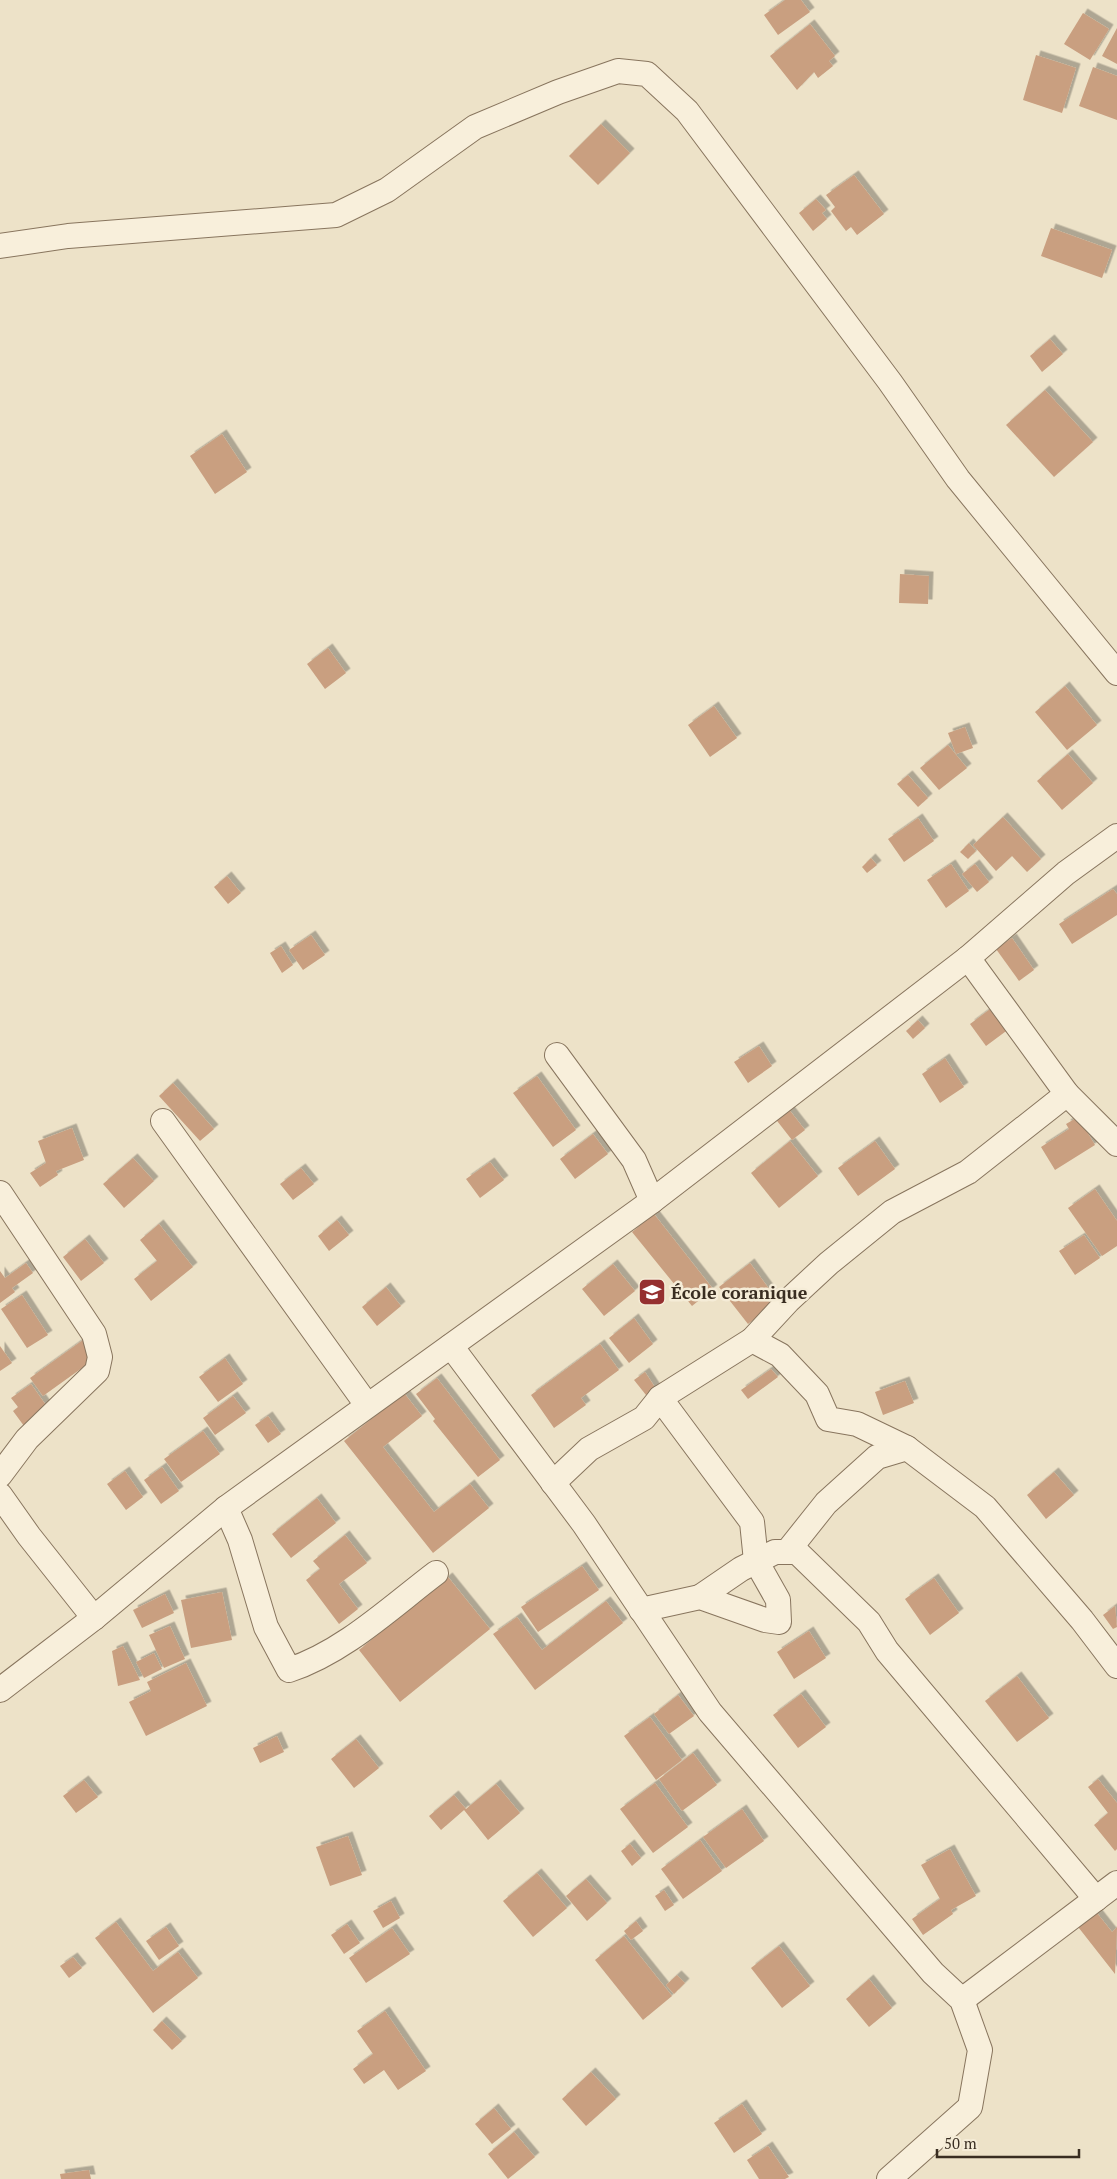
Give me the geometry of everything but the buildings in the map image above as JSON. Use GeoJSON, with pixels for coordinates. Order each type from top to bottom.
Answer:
{"type":"FeatureCollection","features":[{"type":"Feature","properties":{"kind":"street"},"geometry":{"type":"LineString","coordinates":[[0,246],[68,236],[336,215],[387,190],[475,127],[558,92],[618,71],[647,74],[687,111],[890,382],[958,479],[1117,674]]}},
{"type":"Feature","properties":{"kind":"street"},"geometry":{"type":"LineString","coordinates":[[0,1690],[94,1618],[226,1508],[652,1201],[968,958],[1066,873],[1117,836]]}},
{"type":"Feature","properties":{"kind":"street"},"geometry":{"type":"LineString","coordinates":[[968,958],[1067,1094],[1117,1144]]}},
{"type":"Feature","properties":{"kind":"street"},"geometry":{"type":"LineString","coordinates":[[558,1055],[634,1160],[652,1201]]}},
{"type":"Feature","properties":{"kind":"street"},"geometry":{"type":"LineString","coordinates":[[553,1483],[589,1449],[644,1418],[660,1398],[752,1340],[794,1295],[829,1263],[892,1212],[968,1172],[1067,1094]]}},
{"type":"Feature","properties":{"kind":"street"},"geometry":{"type":"LineString","coordinates":[[163,1121],[367,1405]]}},
{"type":"Feature","properties":{"kind":"street"},"geometry":{"type":"LineString","coordinates":[[0,1193],[94,1334],[100,1357],[97,1371],[27,1439],[0,1475]]}},
{"type":"Feature","properties":{"kind":"street"},"geometry":{"type":"LineString","coordinates":[[752,1340],[780,1355],[817,1394],[828,1419],[857,1424],[907,1448],[985,1507],[1082,1620],[1117,1666]]}},
{"type":"Feature","properties":{"kind":"street"},"geometry":{"type":"LineString","coordinates":[[451,1346],[553,1483],[710,1712],[933,1973],[962,2000],[980,2050],[970,2107],[889,2179]]}},
{"type":"Feature","properties":{"kind":"street"},"geometry":{"type":"LineString","coordinates":[[660,1398],[752,1522],[756,1561],[778,1600],[779,1622],[765,1620],[700,1597]]}},
{"type":"Feature","properties":{"kind":"street"},"geometry":{"type":"LineString","coordinates":[[787,1552],[826,1503],[878,1457],[907,1448]]}},
{"type":"Feature","properties":{"kind":"street"},"geometry":{"type":"LineString","coordinates":[[0,1495],[29,1536],[94,1618]]}},
{"type":"Feature","properties":{"kind":"street"},"geometry":{"type":"LineString","coordinates":[[226,1508],[240,1540],[266,1627],[289,1670],[308,1664],[349,1639],[436,1572]]}},
{"type":"Feature","properties":{"kind":"street"},"geometry":{"type":"LineString","coordinates":[[641,1610],[700,1597],[756,1561],[775,1552],[796,1552],[870,1622],[887,1651],[1096,1899]]}},
{"type":"Feature","properties":{"kind":"street"},"geometry":{"type":"LineString","coordinates":[[962,2000],[1117,1883]]}},
{"type":"Feature","properties":{"kind":"place","name":"École coranique"},"geometry":{"type":"Point","coordinates":[652,1292]}}]}
